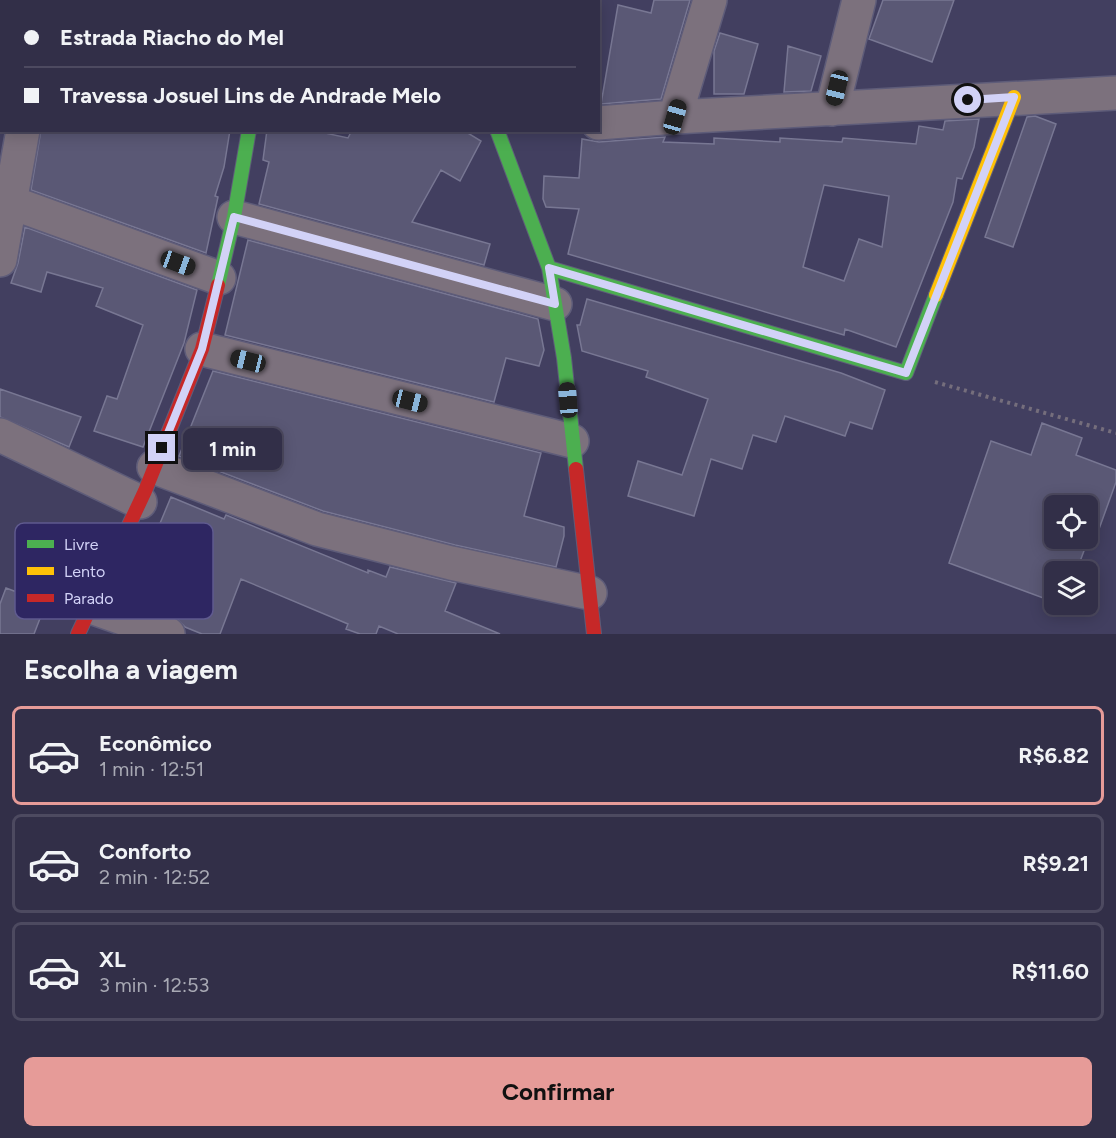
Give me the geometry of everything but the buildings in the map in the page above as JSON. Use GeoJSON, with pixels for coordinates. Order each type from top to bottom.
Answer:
{"type":"FeatureCollection","features":[{"type":"Feature","properties":{"kind":"street"},"geometry":{"type":"LineString","coordinates":[[675,117],[710,0]]}},
{"type":"Feature","properties":{"kind":"street"},"geometry":{"type":"LineString","coordinates":[[832,109],[856,1]]}},
{"type":"Feature","properties":{"kind":"street"},"geometry":{"type":"LineString","coordinates":[[600,123],[1014,97],[1116,93]]}},
{"type":"Feature","properties":{"kind":"street"},"geometry":{"type":"LineString","coordinates":[[549,268],[906,373],[1014,97]]}},
{"type":"Feature","properties":{"kind":"street"},"geometry":{"type":"LineString","coordinates":[[0,261],[23,132]]}},
{"type":"Feature","properties":{"kind":"street"},"geometry":{"type":"LineString","coordinates":[[130,523],[202,349],[234,217],[249,132]]}},
{"type":"Feature","properties":{"kind":"street"},"geometry":{"type":"LineString","coordinates":[[502,132],[549,268],[564,358],[594,634]]}},
{"type":"Feature","properties":{"kind":"street"},"geometry":{"type":"LineString","coordinates":[[10,202],[219,278]]}},
{"type":"Feature","properties":{"kind":"street"},"geometry":{"type":"LineString","coordinates":[[234,217],[555,304]]}},
{"type":"Feature","properties":{"kind":"street"},"geometry":{"type":"LineString","coordinates":[[202,349],[572,441]]}},
{"type":"Feature","properties":{"kind":"street"},"geometry":{"type":"LineString","coordinates":[[0,435],[140,502]]}},
{"type":"Feature","properties":{"kind":"street"},"geometry":{"type":"LineString","coordinates":[[154,468],[317,529],[451,563],[590,593]]}},
{"type":"Feature","properties":{"kind":"street"},"geometry":{"type":"LineString","coordinates":[[84,620],[168,634]]}},
{"type":"Feature","properties":{"kind":"path"},"geometry":{"type":"LineString","coordinates":[[906,373],[1116,433]]}},
{"type":"Feature","properties":{"kind":"traffic: fast"},"geometry":{"type":"LineString","coordinates":[[218,285],[234,217],[249,132]]}},
{"type":"Feature","properties":{"kind":"traffic: fast"},"geometry":{"type":"LineString","coordinates":[[498,132],[549,268],[564,358],[576,469]]}},
{"type":"Feature","properties":{"kind":"traffic: fast"},"geometry":{"type":"LineString","coordinates":[[549,268],[906,373],[936,295]]}},
{"type":"Feature","properties":{"kind":"traffic: slow"},"geometry":{"type":"LineString","coordinates":[[936,295],[1014,97]]}},
{"type":"Feature","properties":{"kind":"traffic: jam"},"geometry":{"type":"LineString","coordinates":[[130,523],[202,349],[218,285]]}},
{"type":"Feature","properties":{"kind":"traffic: jam"},"geometry":{"type":"LineString","coordinates":[[576,469],[594,634]]}},
{"type":"Feature","properties":{"kind":"traffic: jam"},"geometry":{"type":"LineString","coordinates":[[78,634],[85,619]]}},
{"type":"Feature","properties":{"kind":"route"},"geometry":{"type":"LineString","coordinates":[[162,448],[202,349],[234,217],[555,304],[549,268],[906,373],[1014,97],[968,100]]}}]}
